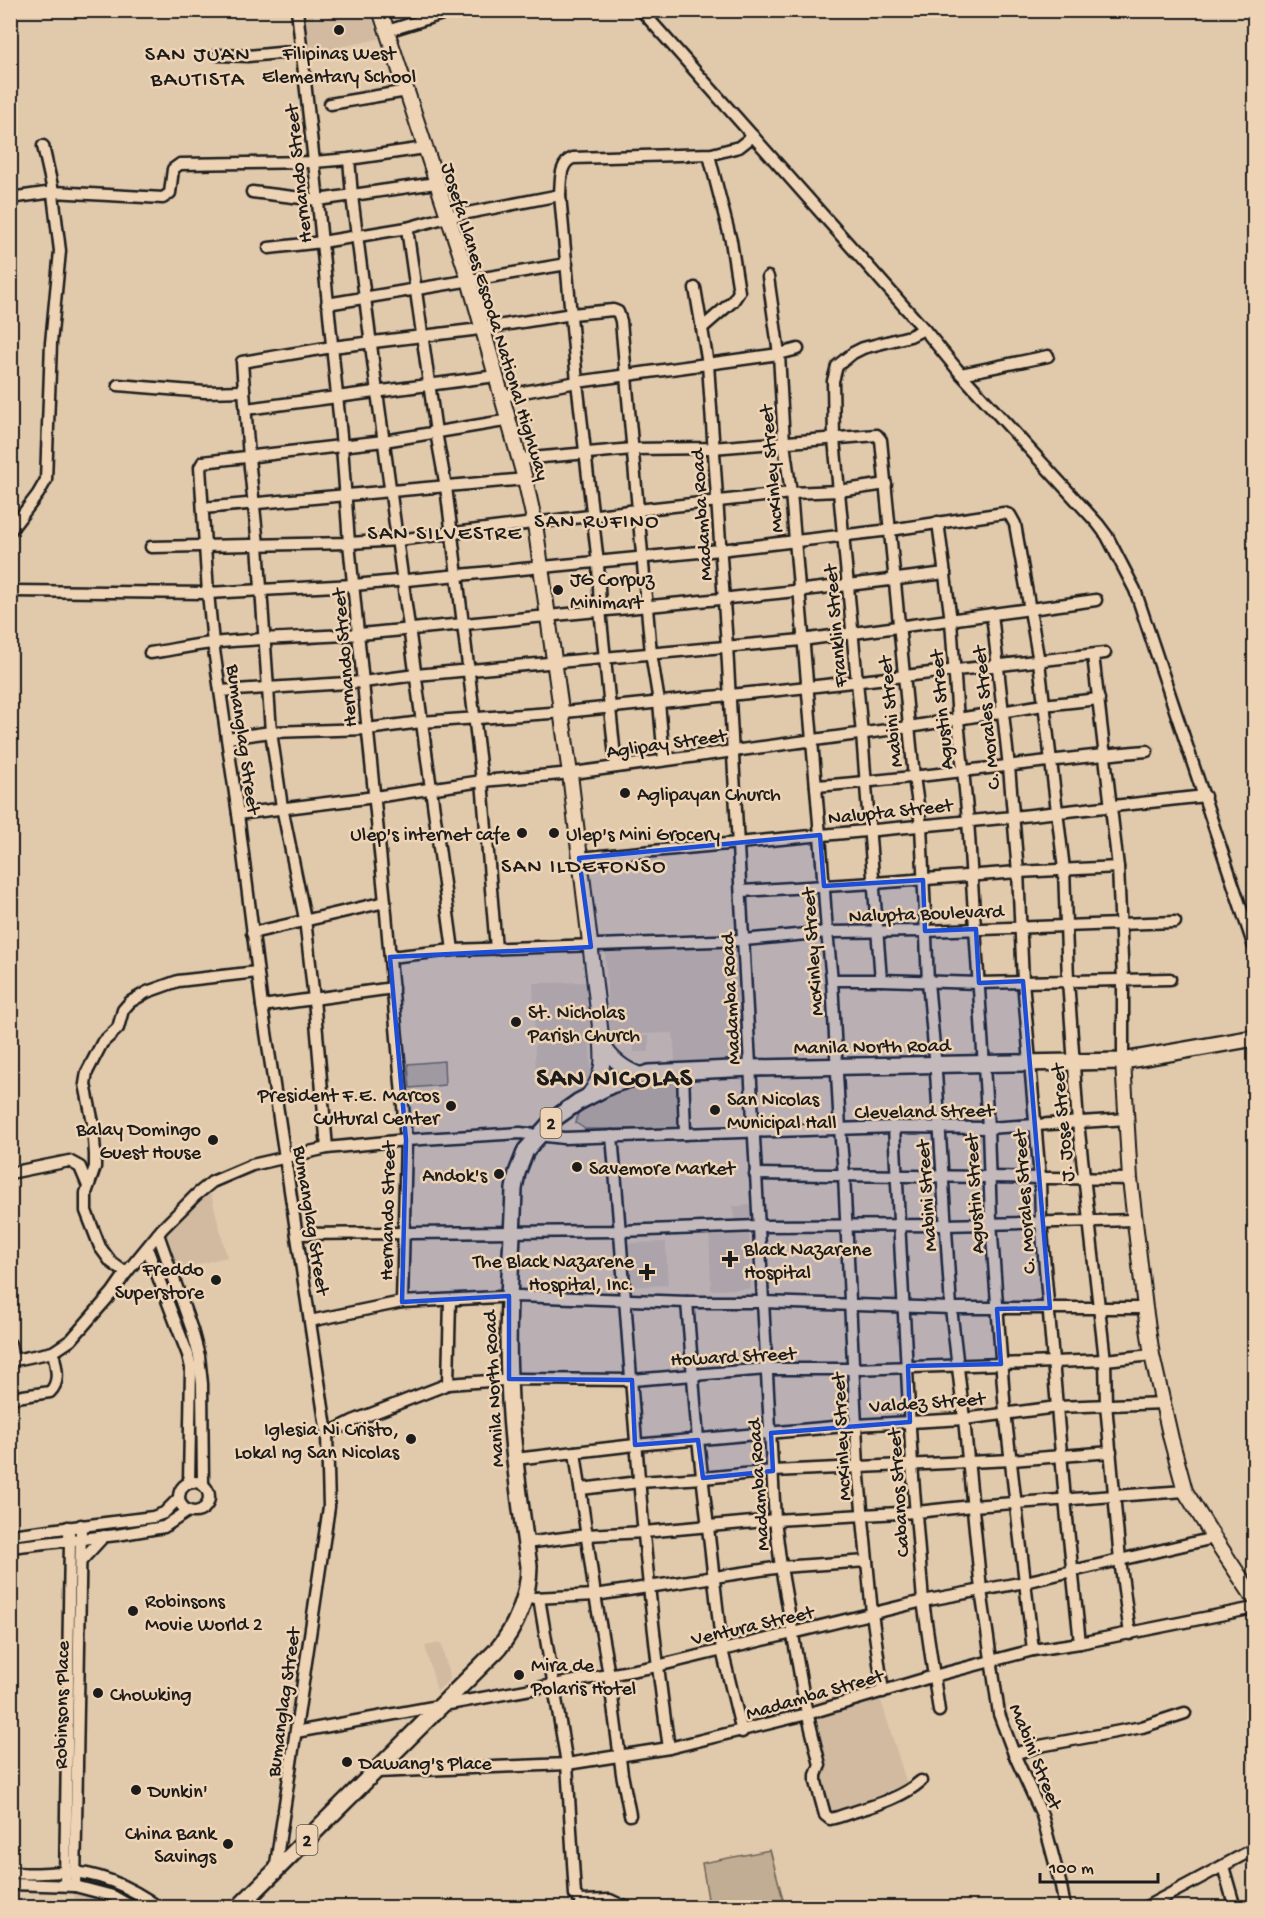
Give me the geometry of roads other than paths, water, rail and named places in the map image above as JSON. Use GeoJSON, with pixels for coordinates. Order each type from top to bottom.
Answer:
{"type":"FeatureCollection","features":[{"type":"Feature","properties":{"kind":"highway","name":"Manila North Road"},"geometry":{"type":"LineString","coordinates":[[238,1908],[442,1705],[468,1682],[504,1643],[532,1598],[515,1459],[509,1379],[509,1296],[514,1189],[517,1173],[526,1150],[554,1119],[586,1098],[621,1081],[640,1075],[751,1068],[1123,1061],[1254,1038]]}},
{"type":"Feature","properties":{"kind":"main road","name":"Josefa Llanes Escoda National Highway"},"geometry":{"type":"LineString","coordinates":[[380,10],[469,280],[510,420],[535,524],[570,774],[602,1041],[603,1059],[600,1079],[586,1098]]}},
{"type":"Feature","properties":{"kind":"main road"},"geometry":{"type":"LineString","coordinates":[[602,1041],[615,1059],[629,1071],[640,1075]]}},
{"type":"Feature","properties":{"kind":"main road"},"geometry":{"type":"LineString","coordinates":[[1123,1061],[1130,1179],[1145,1308],[1152,1355],[1185,1491],[1254,1598]]}},
{"type":"Feature","properties":{"kind":"street","name":"Hernando Street"},"geometry":{"type":"LineString","coordinates":[[297,10],[342,446],[349,543],[406,1140],[402,1302]]}},
{"type":"Feature","properties":{"kind":"street"},"geometry":{"type":"LineString","coordinates":[[387,31],[455,10]]}},
{"type":"Feature","properties":{"kind":"street"},"geometry":{"type":"LineString","coordinates":[[641,10],[924,329],[961,374],[1107,536],[1135,590],[1254,947]]}},
{"type":"Feature","properties":{"kind":"street"},"geometry":{"type":"LineString","coordinates":[[218,55],[248,56],[301,51]]}},
{"type":"Feature","properties":{"kind":"street"},"geometry":{"type":"LineString","coordinates":[[330,104],[407,91]]}},
{"type":"Feature","properties":{"kind":"street"},"geometry":{"type":"LineString","coordinates":[[616,767],[600,610],[598,563],[577,382],[560,195],[563,165],[569,159],[709,155],[738,147],[753,136]]}},
{"type":"Feature","properties":{"kind":"street"},"geometry":{"type":"LineString","coordinates":[[10,531],[46,480],[51,343],[60,251],[53,192],[43,146]]}},
{"type":"Feature","properties":{"kind":"street"},"geometry":{"type":"LineString","coordinates":[[10,198],[53,192],[162,198],[170,193],[173,169],[180,164],[314,162],[425,148]]}},
{"type":"Feature","properties":{"kind":"street"},"geometry":{"type":"LineString","coordinates":[[702,328],[733,301],[739,292],[731,241],[709,155]]}},
{"type":"Feature","properties":{"kind":"street"},"geometry":{"type":"LineString","coordinates":[[349,159],[408,629],[453,950]]}},
{"type":"Feature","properties":{"kind":"street"},"geometry":{"type":"LineString","coordinates":[[252,192],[318,200],[436,183]]}},
{"type":"Feature","properties":{"kind":"street"},"geometry":{"type":"LineString","coordinates":[[269,248],[408,228],[447,217],[560,195]]}},
{"type":"Feature","properties":{"kind":"street"},"geometry":{"type":"LineString","coordinates":[[408,228],[422,337],[446,487],[475,718],[496,950]]}},
{"type":"Feature","properties":{"kind":"street"},"geometry":{"type":"LineString","coordinates":[[327,304],[567,264]]}},
{"type":"Feature","properties":{"kind":"street","name":"McKinley Street"},"geometry":{"type":"LineString","coordinates":[[768,277],[779,354],[784,443],[791,493],[832,981],[847,1226],[858,1467],[872,1613],[883,1692]]}},
{"type":"Feature","properties":{"kind":"street","name":"Madamba Road"},"geometry":{"type":"LineString","coordinates":[[695,288],[708,364],[724,598],[742,891],[762,1302],[775,1520],[781,1567],[807,1714],[820,1765],[816,1782],[825,1815],[830,1819],[892,1799],[908,1792],[921,1781]]}},
{"type":"Feature","properties":{"kind":"street"},"geometry":{"type":"LineString","coordinates":[[327,1148],[314,999],[304,919],[282,807],[271,732],[262,591],[241,365],[244,361],[332,347],[482,329],[572,314],[613,310],[618,312],[621,321],[646,606],[664,760]]}},
{"type":"Feature","properties":{"kind":"street","name":"Franklin Street"},"geometry":{"type":"LineString","coordinates":[[881,980],[862,734],[834,439],[833,381],[834,371],[841,361],[863,348],[910,336],[924,329]]}},
{"type":"Feature","properties":{"kind":"street"},"geometry":{"type":"LineString","coordinates":[[502,396],[577,382],[779,354],[798,349]]}},
{"type":"Feature","properties":{"kind":"street"},"geometry":{"type":"LineString","coordinates":[[961,374],[1048,356]]}},
{"type":"Feature","properties":{"kind":"street"},"geometry":{"type":"LineString","coordinates":[[246,409],[496,376]]}},
{"type":"Feature","properties":{"kind":"street"},"geometry":{"type":"LineString","coordinates":[[118,385],[213,392],[244,391]]}},
{"type":"Feature","properties":{"kind":"street"},"geometry":{"type":"LineString","coordinates":[[249,458],[384,441],[510,420]]}},
{"type":"Feature","properties":{"kind":"street","name":"Mabini Street"},"geometry":{"type":"LineString","coordinates":[[834,439],[877,435],[882,440],[914,777],[921,825],[928,982],[951,1308],[981,1590],[999,1714],[1014,1754],[1042,1815],[1065,1908]]}},
{"type":"Feature","properties":{"kind":"street"},"geometry":{"type":"LineString","coordinates":[[520,459],[834,439]]}},
{"type":"Feature","properties":{"kind":"street","name":"Bumanglag Street"},"geometry":{"type":"LineString","coordinates":[[249,458],[203,462],[200,467],[208,593],[257,972],[327,1434],[329,1507],[274,1871]]}},
{"type":"Feature","properties":{"kind":"street"},"geometry":{"type":"LineString","coordinates":[[203,508],[525,479]]}},
{"type":"Feature","properties":{"kind":"street"},"geometry":{"type":"LineString","coordinates":[[150,547],[398,540],[637,510],[791,493],[839,491],[886,484]]}},
{"type":"Feature","properties":{"kind":"street","name":"J. Jose Street"},"geometry":{"type":"LineString","coordinates":[[938,522],[1004,513],[1013,518],[1030,609],[1039,662],[1064,869],[1068,980],[1078,1123],[1105,1360],[1106,1404],[1120,1560],[1130,1634]]}},
{"type":"Feature","properties":{"kind":"street"},"geometry":{"type":"LineString","coordinates":[[10,591],[208,593],[354,585],[795,542],[938,522]]}},
{"type":"Feature","properties":{"kind":"street","name":"Agustin Street"},"geometry":{"type":"LineString","coordinates":[[938,522],[951,621],[968,820],[988,1128],[991,1222],[1005,1412],[1033,1650]]}},
{"type":"Feature","properties":{"kind":"street"},"geometry":{"type":"LineString","coordinates":[[150,653],[213,643],[359,634],[547,617],[945,573]]}},
{"type":"Feature","properties":{"kind":"street"},"geometry":{"type":"LineString","coordinates":[[220,691],[363,682],[416,675],[851,635],[1096,600]]}},
{"type":"Feature","properties":{"kind":"street","name":"C. Morales Street"},"geometry":{"type":"LineString","coordinates":[[992,614],[1018,872],[1023,981],[1040,1179],[1041,1221],[1080,1644]]}},
{"type":"Feature","properties":{"kind":"street"},"geometry":{"type":"LineString","coordinates":[[227,738],[271,732],[367,729],[421,722],[730,696],[1105,653]]}},
{"type":"Feature","properties":{"kind":"street"},"geometry":{"type":"LineString","coordinates":[[1093,655],[1118,867],[1123,981],[1123,1061]]}},
{"type":"Feature","properties":{"kind":"street","name":"Aglipay Street"},"geometry":{"type":"LineString","coordinates":[[238,814],[482,781],[570,774],[958,720],[1043,705],[1099,699]]}},
{"type":"Feature","properties":{"kind":"street"},"geometry":{"type":"LineString","coordinates":[[816,786],[1147,751]]}},
{"type":"Feature","properties":{"kind":"street","name":"Nalupta Street"},"geometry":{"type":"LineString","coordinates":[[579,858],[1013,817],[1205,796]]}},
{"type":"Feature","properties":{"kind":"street"},"geometry":{"type":"LineString","coordinates":[[742,891],[1118,867]]}},
{"type":"Feature","properties":{"kind":"street"},"geometry":{"type":"LineString","coordinates":[[252,933],[304,919],[385,902]]}},
{"type":"Feature","properties":{"kind":"street","name":"Nalupta Boulevard"},"geometry":{"type":"LineString","coordinates":[[390,957],[453,950],[744,940],[827,932],[1066,927],[1175,922]]}},
{"type":"Feature","properties":{"kind":"street"},"geometry":{"type":"LineString","coordinates":[[126,1273],[111,1262],[100,1248],[86,1211],[87,1186],[95,1167],[95,1155],[93,1123],[85,1077],[102,1043],[118,1028],[123,1010],[130,1002],[165,984],[257,972]]}},
{"type":"Feature","properties":{"kind":"street"},"geometry":{"type":"LineString","coordinates":[[832,981],[979,983],[1170,979]]}},
{"type":"Feature","properties":{"kind":"street"},"geometry":{"type":"LineString","coordinates":[[262,1006],[393,988]]}},
{"type":"Feature","properties":{"kind":"street"},"geometry":{"type":"LineString","coordinates":[[683,1071],[685,1134]]}},
{"type":"Feature","properties":{"kind":"street","name":"Cleveland Street"},"geometry":{"type":"LineString","coordinates":[[540,1135],[564,1138],[894,1127],[988,1128],[1126,1119]]}},
{"type":"Feature","properties":{"kind":"street","name":"Cabanos Street"},"geometry":{"type":"LineString","coordinates":[[894,1127],[912,1465],[922,1601],[939,1711]]}},
{"type":"Feature","properties":{"kind":"street"},"geometry":{"type":"LineString","coordinates":[[10,1344],[12,1361],[52,1352],[71,1340],[112,1293],[158,1234],[196,1195],[212,1182],[252,1165],[327,1148],[406,1140],[520,1133],[540,1135]]}},
{"type":"Feature","properties":{"kind":"street"},"geometry":{"type":"LineString","coordinates":[[612,1136],[648,1587],[669,1748]]}},
{"type":"Feature","properties":{"kind":"street"},"geometry":{"type":"LineString","coordinates":[[10,1173],[69,1161],[80,1167],[87,1186]]}},
{"type":"Feature","properties":{"kind":"street"},"geometry":{"type":"LineString","coordinates":[[755,1174],[1130,1179]]}},
{"type":"Feature","properties":{"kind":"street"},"geometry":{"type":"LineString","coordinates":[[297,1234],[620,1231],[758,1226],[945,1225],[1135,1220]]}},
{"type":"Feature","properties":{"kind":"street"},"geometry":{"type":"LineString","coordinates":[[158,1234],[199,1356],[202,1384],[203,1485]]}},
{"type":"Feature","properties":{"kind":"street"},"geometry":{"type":"LineString","coordinates":[[147,1248],[191,1368],[189,1483]]}},
{"type":"Feature","properties":{"kind":"street"},"geometry":{"type":"LineString","coordinates":[[310,1321],[402,1302],[509,1296],[626,1301],[762,1302],[997,1309],[1145,1308]]}},
{"type":"Feature","properties":{"kind":"street"},"geometry":{"type":"LineString","coordinates":[[448,1384],[450,1300]]}},
{"type":"Feature","properties":{"kind":"street"},"geometry":{"type":"LineString","coordinates":[[687,1302],[691,1374],[722,1650],[742,1732]]}},
{"type":"Feature","properties":{"kind":"street"},"geometry":{"type":"LineString","coordinates":[[10,1398],[53,1390],[58,1374],[52,1352]]}},
{"type":"Feature","properties":{"kind":"street","name":"Howard Street"},"geometry":{"type":"LineString","coordinates":[[327,1434],[352,1421],[448,1384],[509,1379],[632,1380],[767,1369],[1001,1364],[1105,1360],[1152,1355]]}},
{"type":"Feature","properties":{"kind":"street","name":"Valdez Street"},"geometry":{"type":"LineString","coordinates":[[515,1459],[635,1445],[856,1425],[964,1419],[1057,1407],[1164,1403]]}},
{"type":"Feature","properties":{"kind":"street"},"geometry":{"type":"LineString","coordinates":[[575,1452],[630,1815]]}},
{"type":"Feature","properties":{"kind":"street"},"geometry":{"type":"LineString","coordinates":[[581,1489],[773,1471],[1012,1460],[1111,1452]]}},
{"type":"Feature","properties":{"kind":"street"},"geometry":{"type":"LineString","coordinates":[[196,1482],[203,1485],[208,1491],[208,1505],[198,1512],[188,1511],[180,1503],[180,1492],[189,1483],[196,1482]]}},
{"type":"Feature","properties":{"kind":"street"},"geometry":{"type":"LineString","coordinates":[[526,1543],[586,1535],[775,1520],[917,1512],[1185,1491]]}},
{"type":"Feature","properties":{"kind":"street"},"geometry":{"type":"LineString","coordinates":[[10,1535],[153,1517],[164,1513],[179,1498]]}},
{"type":"Feature","properties":{"kind":"street"},"geometry":{"type":"LineString","coordinates":[[10,1547],[165,1527],[188,1511]]}},
{"type":"Feature","properties":{"kind":"street","name":"Robinsons Place"},"geometry":{"type":"LineString","coordinates":[[70,1885],[76,1770],[81,1525]]}},
{"type":"Feature","properties":{"kind":"street","name":"Robinsons Place"},"geometry":{"type":"LineString","coordinates":[[68,1527],[70,1540],[71,1872]]}},
{"type":"Feature","properties":{"kind":"street"},"geometry":{"type":"LineString","coordinates":[[81,1561],[104,1536]]}},
{"type":"Feature","properties":{"kind":"street","name":"Ventura Street"},"geometry":{"type":"LineString","coordinates":[[296,1732],[657,1666],[922,1601],[1025,1582],[1214,1538]]}},
{"type":"Feature","properties":{"kind":"street"},"geometry":{"type":"LineString","coordinates":[[50,1542],[70,1558]]}},
{"type":"Feature","properties":{"kind":"street"},"geometry":{"type":"LineString","coordinates":[[627,1908],[610,1900],[581,1901],[575,1895],[567,1764],[554,1684],[532,1598],[595,1595],[781,1567],[867,1561]]}},
{"type":"Feature","properties":{"kind":"street","name":"Madamba Street"},"geometry":{"type":"LineString","coordinates":[[376,1772],[567,1764],[621,1757],[742,1732],[934,1676],[1033,1650],[1080,1644],[1254,1608]]}},
{"type":"Feature","properties":{"kind":"street"},"geometry":{"type":"LineString","coordinates":[[1014,1754],[1040,1746],[1142,1727],[1185,1713]]}},
{"type":"Feature","properties":{"kind":"street"},"geometry":{"type":"LineString","coordinates":[[1144,1908],[1254,1849]]}},
{"type":"Feature","properties":{"kind":"street"},"geometry":{"type":"LineString","coordinates":[[1223,1866],[1234,1908]]}},
{"type":"Feature","properties":{"kind":"street"},"geometry":{"type":"LineString","coordinates":[[10,1872],[71,1872],[111,1880],[138,1892],[160,1908]]}},
{"type":"Feature","properties":{"kind":"street"},"geometry":{"type":"LineString","coordinates":[[10,1884],[70,1885],[113,1896],[134,1908]]}},
{"type":"Feature","properties":{"kind":"place","name":"Filipinas West Elementary School"},"geometry":{"type":"Point","coordinates":[339,30]}},
{"type":"Feature","properties":{"kind":"place","name":"JG Corpuz Minimart"},"geometry":{"type":"Point","coordinates":[558,590]}},
{"type":"Feature","properties":{"kind":"place","name":"Aglipayan Church"},"geometry":{"type":"Point","coordinates":[625,793]}},
{"type":"Feature","properties":{"kind":"place","name":"Ulep's internet cafe"},"geometry":{"type":"Point","coordinates":[522,833]}},
{"type":"Feature","properties":{"kind":"place","name":"Ulep's Mini Grocery"},"geometry":{"type":"Point","coordinates":[554,833]}},
{"type":"Feature","properties":{"kind":"place","name":"St. Nicholas Parish Church"},"geometry":{"type":"Point","coordinates":[516,1022]}},
{"type":"Feature","properties":{"kind":"place","name":"President F.E. Marcos Cultural Center"},"geometry":{"type":"Point","coordinates":[451,1106]}},
{"type":"Feature","properties":{"kind":"place","name":"San Nicolas Municipal Hall"},"geometry":{"type":"Point","coordinates":[715,1110]}},
{"type":"Feature","properties":{"kind":"place","name":"Balay Domingo Guest House"},"geometry":{"type":"Point","coordinates":[213,1140]}},
{"type":"Feature","properties":{"kind":"place","name":"Savemore Market"},"geometry":{"type":"Point","coordinates":[577,1167]}},
{"type":"Feature","properties":{"kind":"place","name":"Andok's"},"geometry":{"type":"Point","coordinates":[499,1174]}},
{"type":"Feature","properties":{"kind":"place","name":"Black Nazarene Hospital"},"geometry":{"type":"Point","coordinates":[730,1259]}},
{"type":"Feature","properties":{"kind":"place","name":"The Black Nazarene Hospital, Inc."},"geometry":{"type":"Point","coordinates":[647,1272]}},
{"type":"Feature","properties":{"kind":"place","name":"Freddo Superstore"},"geometry":{"type":"Point","coordinates":[216,1280]}},
{"type":"Feature","properties":{"kind":"place","name":"Iglesia Ni Cristo, Lokal ng San Nicolas"},"geometry":{"type":"Point","coordinates":[411,1439]}},
{"type":"Feature","properties":{"kind":"place","name":"Robinsons Movie World 2"},"geometry":{"type":"Point","coordinates":[133,1611]}},
{"type":"Feature","properties":{"kind":"place","name":"Mira de Polaris Hotel"},"geometry":{"type":"Point","coordinates":[519,1675]}},
{"type":"Feature","properties":{"kind":"place","name":"Chowking"},"geometry":{"type":"Point","coordinates":[98,1693]}},
{"type":"Feature","properties":{"kind":"place","name":"Dawang's Place"},"geometry":{"type":"Point","coordinates":[347,1762]}},
{"type":"Feature","properties":{"kind":"place","name":"Dunkin'"},"geometry":{"type":"Point","coordinates":[136,1790]}},
{"type":"Feature","properties":{"kind":"place","name":"China Bank Savings"},"geometry":{"type":"Point","coordinates":[228,1844]}},
{"type":"Feature","properties":{"kind":"district","name":"SAN JUAN BAUTISTA"},"geometry":{"type":"Point","coordinates":[198,64]}},
{"type":"Feature","properties":{"kind":"district","name":"SAN RUFINO"},"geometry":{"type":"Point","coordinates":[597,519]}},
{"type":"Feature","properties":{"kind":"district","name":"SAN SILVESTRE"},"geometry":{"type":"Point","coordinates":[445,531]}},
{"type":"Feature","properties":{"kind":"district","name":"SAN ILDEFONSO"},"geometry":{"type":"Point","coordinates":[584,864]}},
{"type":"Feature","properties":{"kind":"district","name":"SAN NICOLAS"},"geometry":{"type":"Point","coordinates":[615,1076]}}]}
